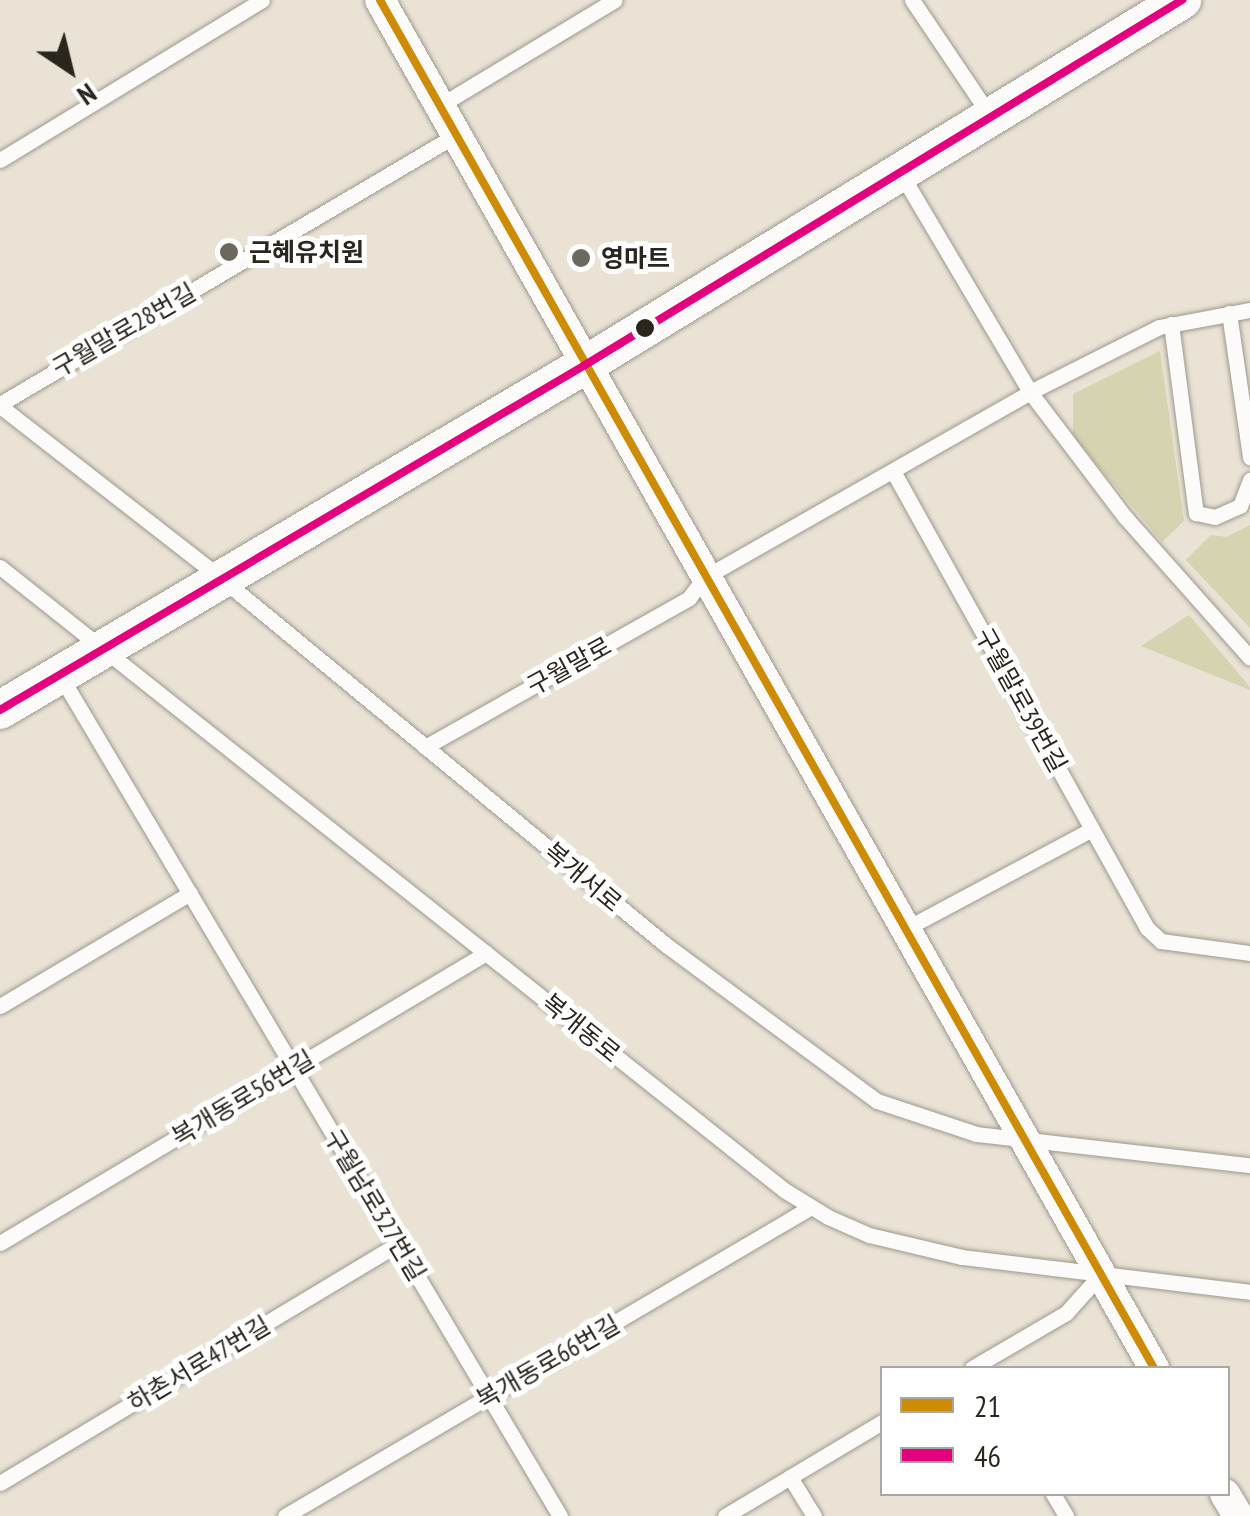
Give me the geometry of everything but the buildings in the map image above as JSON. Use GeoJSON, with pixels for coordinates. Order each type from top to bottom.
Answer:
{"type":"FeatureCollection","features":[{"type":"Feature","properties":{"kind":"street"},"geometry":{"type":"LineString","coordinates":[[380,0],[1153,1366]]}},
{"type":"Feature","properties":{"kind":"street"},"geometry":{"type":"LineString","coordinates":[[0,710],[585,365],[1182,0]]}},
{"type":"Feature","properties":{"kind":"lane"},"geometry":{"type":"LineString","coordinates":[[0,160],[262,0]]}},
{"type":"Feature","properties":{"kind":"lane"},"geometry":{"type":"LineString","coordinates":[[439,106],[615,0]]}},
{"type":"Feature","properties":{"kind":"lane"},"geometry":{"type":"LineString","coordinates":[[912,0],[990,117]]}},
{"type":"Feature","properties":{"kind":"lane","name":"구월말로28번길"},"geometry":{"type":"LineString","coordinates":[[0,405],[456,136]]}},
{"type":"Feature","properties":{"kind":"lane"},"geometry":{"type":"LineString","coordinates":[[900,172],[1030,392],[1125,518],[1250,658]]}},
{"type":"Feature","properties":{"kind":"lane"},"geometry":{"type":"LineString","coordinates":[[705,577],[894,473],[1030,392],[1171,324],[1250,310]]}},
{"type":"Feature","properties":{"kind":"lane"},"geometry":{"type":"LineString","coordinates":[[1229,313],[1250,456]]}},
{"type":"Feature","properties":{"kind":"lane"},"geometry":{"type":"LineString","coordinates":[[1171,324],[1196,513],[1216,518],[1240,506],[1250,480]]}},
{"type":"Feature","properties":{"kind":"lane","name":"복개서로"},"geometry":{"type":"LineString","coordinates":[[0,405],[222,579],[666,945],[877,1101],[939,1126],[1250,1166]]}},
{"type":"Feature","properties":{"kind":"lane","name":"구월말로39번길"},"geometry":{"type":"LineString","coordinates":[[894,473],[1147,928],[1161,941],[1250,954]]}},
{"type":"Feature","properties":{"kind":"lane","name":"복개동로"},"geometry":{"type":"LineString","coordinates":[[0,567],[811,1207],[869,1236],[915,1248],[1250,1292]]}},
{"type":"Feature","properties":{"kind":"lane","name":"구월말로"},"geometry":{"type":"LineString","coordinates":[[425,747],[689,598],[705,577]]}},
{"type":"Feature","properties":{"kind":"lane","name":"구월남로327번길"},"geometry":{"type":"LineString","coordinates":[[60,674],[560,1516]]}},
{"type":"Feature","properties":{"kind":"lane"},"geometry":{"type":"LineString","coordinates":[[905,929],[1092,829]]}},
{"type":"Feature","properties":{"kind":"lane"},"geometry":{"type":"LineString","coordinates":[[0,1006],[190,893]]}},
{"type":"Feature","properties":{"kind":"lane","name":"복개동로56번길"},"geometry":{"type":"LineString","coordinates":[[0,1243],[486,953]]}},
{"type":"Feature","properties":{"kind":"lane","name":"복개동로66번길"},"geometry":{"type":"LineString","coordinates":[[284,1516],[811,1207]]}},
{"type":"Feature","properties":{"kind":"lane","name":"하촌서로47번길"},"geometry":{"type":"LineString","coordinates":[[0,1483],[398,1244]]}},
{"type":"Feature","properties":{"kind":"lane"},"geometry":{"type":"LineString","coordinates":[[978,1366],[1066,1313],[1101,1274]]}},
{"type":"Feature","properties":{"kind":"lane"},"geometry":{"type":"LineString","coordinates":[[724,1516],[880,1423]]}},
{"type":"Feature","properties":{"kind":"lane"},"geometry":{"type":"LineString","coordinates":[[790,1477],[814,1516]]}},
{"type":"Feature","properties":{"kind":"shaded area"},"geometry":{"type":"Polygon","coordinates":[[[1160,351],[1184,521],[1162,542],[1073,436],[1073,394],[1160,351]]]}},
{"type":"Feature","properties":{"kind":"shaded area"},"geometry":{"type":"Polygon","coordinates":[[[1250,525],[1250,628],[1186,560],[1211,535],[1226,537],[1250,525]]]}},
{"type":"Feature","properties":{"kind":"shaded area"},"geometry":{"type":"Polygon","coordinates":[[[1189,615],[1250,687],[1250,690],[1141,646],[1189,615]]]}},
{"type":"Feature","properties":{"kind":"transit line","name":"21"},"geometry":{"type":"LineString","coordinates":[[380,0],[1153,1366]]}},
{"type":"Feature","properties":{"kind":"transit line","name":"46"},"geometry":{"type":"LineString","coordinates":[[0,710],[585,365],[1182,0]]}},
{"type":"Feature","properties":{"kind":"place","name":"근혜유치원"},"geometry":{"type":"Point","coordinates":[229,252]}},
{"type":"Feature","properties":{"kind":"place","name":"영마트"},"geometry":{"type":"Point","coordinates":[581,258]}}]}
